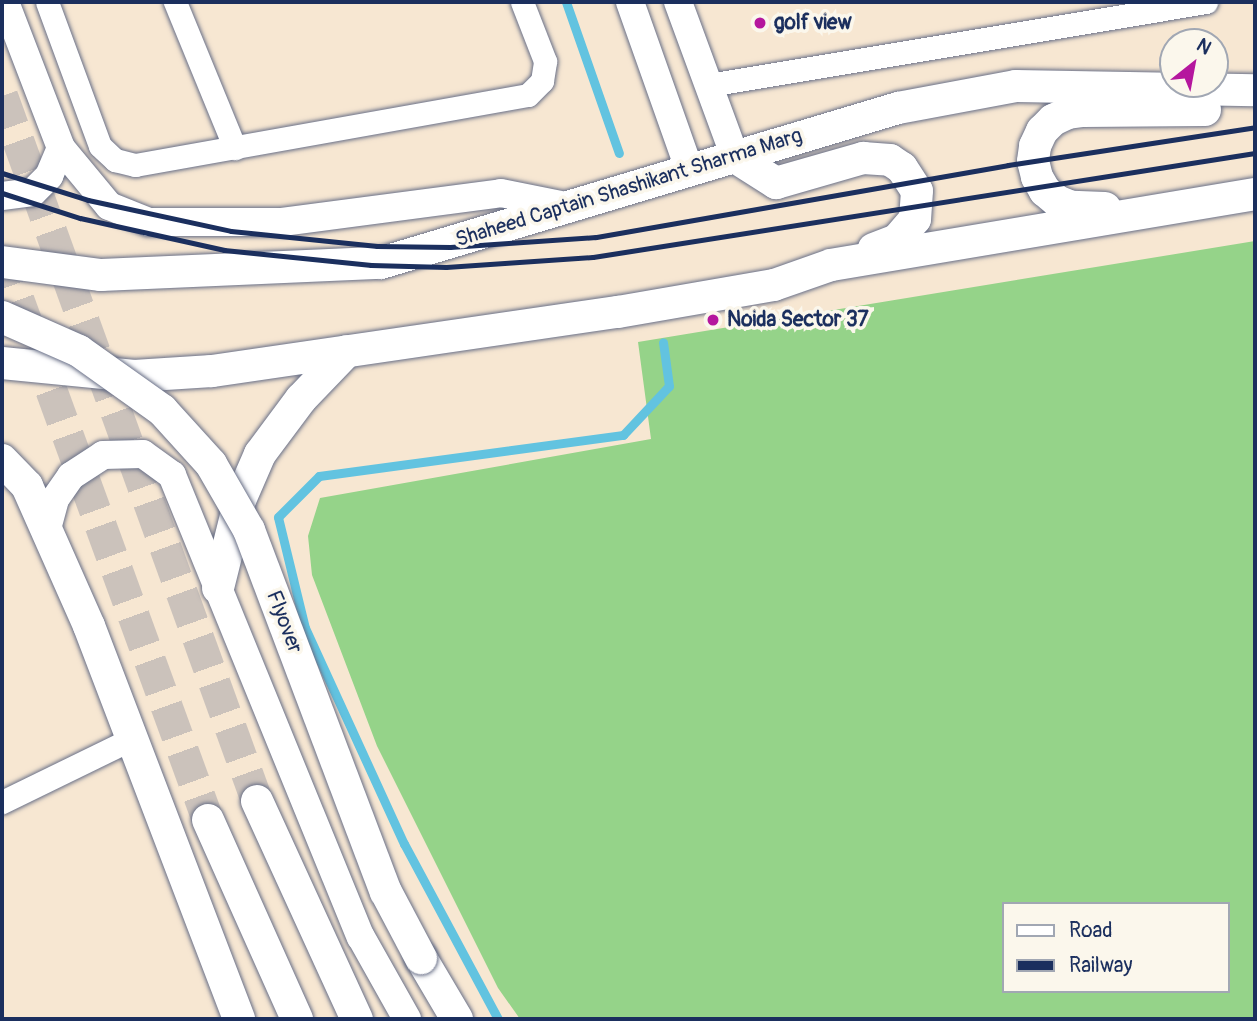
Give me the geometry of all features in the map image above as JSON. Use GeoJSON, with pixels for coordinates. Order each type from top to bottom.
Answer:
{"type":"FeatureCollection","features":[{"type":"Feature","properties":{"kind":"main road","name":"Shaheed Captain Shashikant Sharma Marg"},"geometry":{"type":"LineString","coordinates":[[2,262],[101,275],[381,263],[898,108],[1016,86],[1255,90]]}},
{"type":"Feature","properties":{"kind":"main road"},"geometry":{"type":"LineString","coordinates":[[1164,209],[1072,207],[1057,201],[1037,177],[1033,162],[1035,146],[1042,131],[1053,120],[1075,112],[1201,110],[1255,105]]}},
{"type":"Feature","properties":{"kind":"main road"},"geometry":{"type":"LineString","coordinates":[[2,363],[134,376],[166,376],[618,312],[774,285],[831,265],[898,240],[908,230],[918,205],[917,191],[902,168],[890,160],[863,158],[776,183],[735,158]]}},
{"type":"Feature","properties":{"kind":"main road"},"geometry":{"type":"LineString","coordinates":[[831,265],[1255,194]]}},
{"type":"Feature","properties":{"kind":"main road","name":"Flyover"},"geometry":{"type":"LineString","coordinates":[[2,317],[79,351],[162,410],[211,464],[249,530],[386,892],[457,1019]]}},
{"type":"Feature","properties":{"kind":"main road"},"geometry":{"type":"LineString","coordinates":[[218,588],[240,500],[260,454],[301,399],[347,351]]}},
{"type":"Feature","properties":{"kind":"main road"},"geometry":{"type":"LineString","coordinates":[[2,460],[27,486],[89,626],[239,1019]]}},
{"type":"Feature","properties":{"kind":"main road"},"geometry":{"type":"LineString","coordinates":[[257,801],[357,1019]]}},
{"type":"Feature","properties":{"kind":"main road"},"geometry":{"type":"LineString","coordinates":[[208,820],[298,1019]]}},
{"type":"Feature","properties":{"kind":"street"},"geometry":{"type":"LineString","coordinates":[[5,2],[61,148],[109,206],[149,222],[282,222],[501,193],[566,206]]}},
{"type":"Feature","properties":{"kind":"street"},"geometry":{"type":"LineString","coordinates":[[47,2],[100,146],[115,159],[135,165],[528,95],[542,81],[545,61],[522,2]]}},
{"type":"Feature","properties":{"kind":"street"},"geometry":{"type":"LineString","coordinates":[[175,2],[235,148]]}},
{"type":"Feature","properties":{"kind":"street"},"geometry":{"type":"LineString","coordinates":[[630,2],[690,169]]}},
{"type":"Feature","properties":{"kind":"street"},"geometry":{"type":"LineString","coordinates":[[678,2],[735,158]]}},
{"type":"Feature","properties":{"kind":"street"},"geometry":{"type":"LineString","coordinates":[[709,85],[1206,2]]}},
{"type":"Feature","properties":{"kind":"street"},"geometry":{"type":"LineString","coordinates":[[2,196],[33,192],[49,176],[61,148]]}},
{"type":"Feature","properties":{"kind":"street"},"geometry":{"type":"LineString","coordinates":[[47,529],[55,499],[71,476],[103,456],[143,454],[172,475],[361,937],[407,1019]]}},
{"type":"Feature","properties":{"kind":"street"},"geometry":{"type":"LineString","coordinates":[[2,802],[131,739]]}},
{"type":"Feature","properties":{"kind":"green space"},"geometry":{"type":"Polygon","coordinates":[[[1255,241],[1255,1019],[520,1019],[498,988],[377,746],[312,575],[308,536],[320,498],[651,439],[638,342],[1255,241]]]}},
{"type":"Feature","properties":{"kind":"waterway"},"geometry":{"type":"LineString","coordinates":[[566,2],[619,153]]}},
{"type":"Feature","properties":{"kind":"waterway"},"geometry":{"type":"LineString","coordinates":[[498,1019],[404,844],[305,628],[278,517],[319,476],[623,435],[669,386],[663,342]]}},
{"type":"Feature","properties":{"kind":"tunnel"},"geometry":{"type":"LineString","coordinates":[[2,96],[257,801]]}},
{"type":"Feature","properties":{"kind":"tunnel"},"geometry":{"type":"LineString","coordinates":[[2,255],[208,820]]}},
{"type":"Feature","properties":{"kind":"railway"},"geometry":{"type":"LineString","coordinates":[[2,173],[88,200],[231,231],[377,246],[450,247],[596,237],[1008,165],[1255,127]]}},
{"type":"Feature","properties":{"kind":"railway"},"geometry":{"type":"LineString","coordinates":[[2,193],[80,218],[224,250],[371,265],[446,267],[593,257],[1255,153]]}},
{"type":"Feature","properties":{"kind":"place","name":"golf view"},"geometry":{"type":"Point","coordinates":[760,23]}},
{"type":"Feature","properties":{"kind":"place","name":"Noida Sector 37"},"geometry":{"type":"Point","coordinates":[713,320]}}]}
